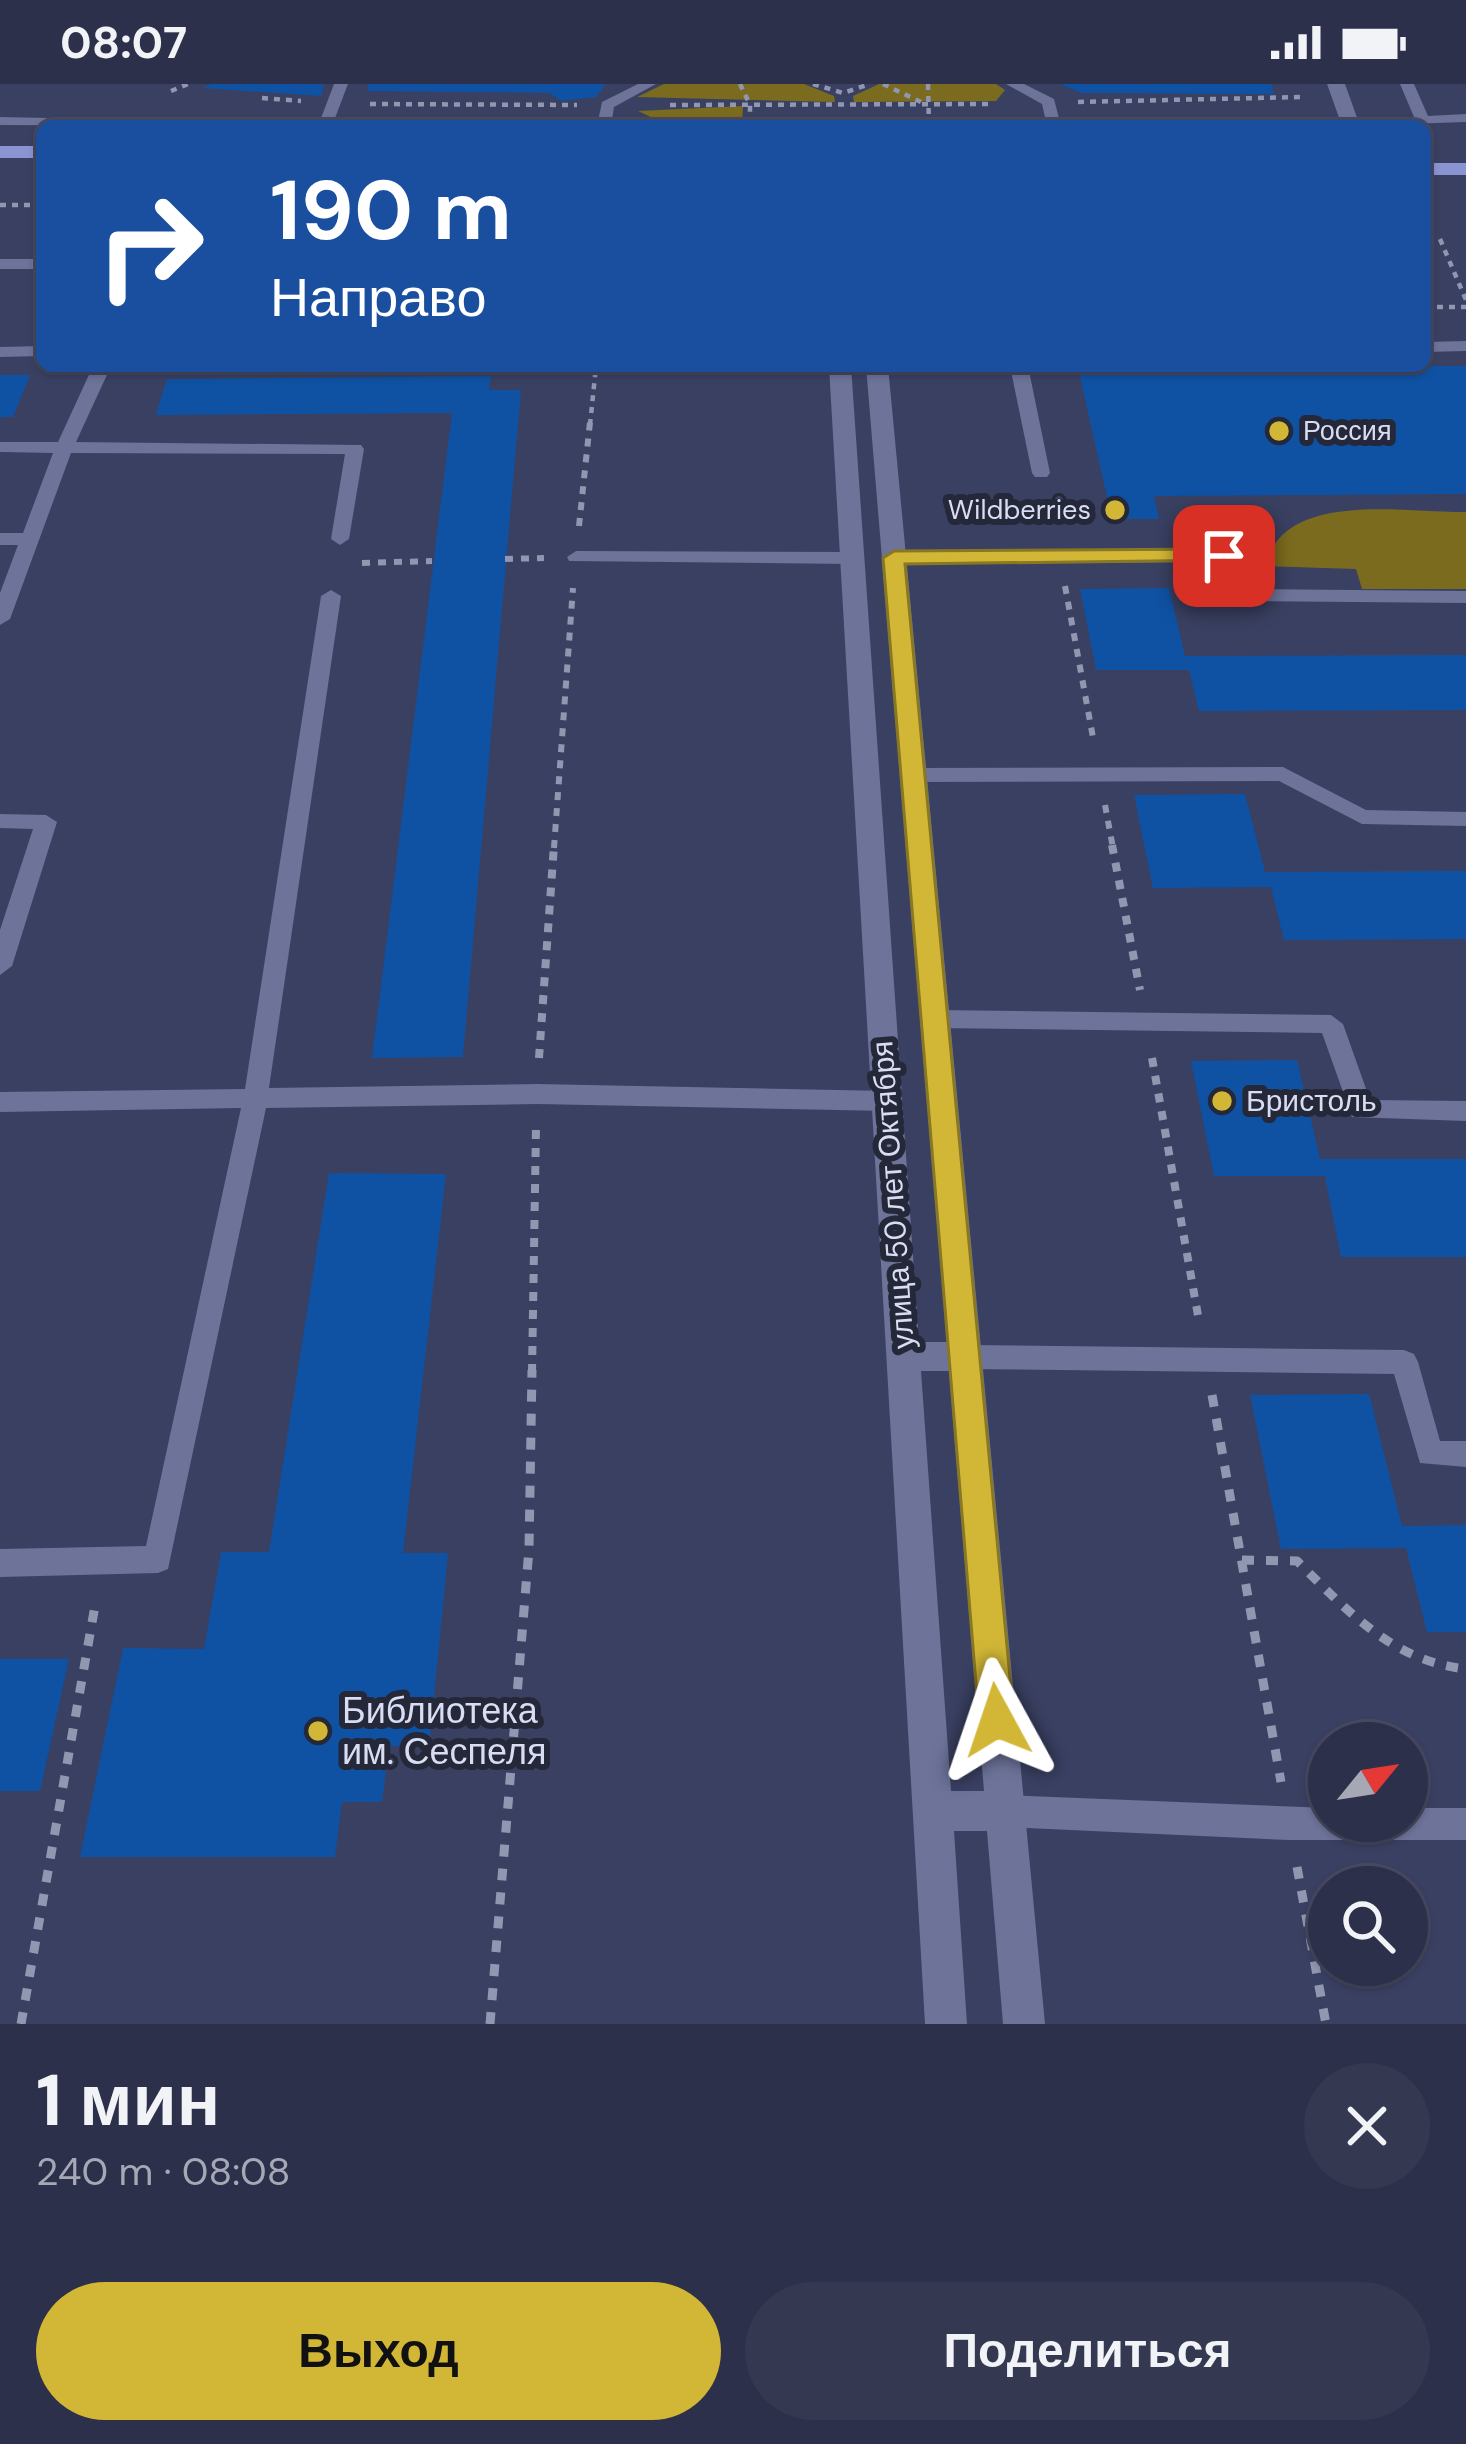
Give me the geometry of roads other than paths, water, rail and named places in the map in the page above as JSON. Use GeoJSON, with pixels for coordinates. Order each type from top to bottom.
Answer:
{"type":"FeatureCollection","features":[{"type":"Feature","properties":{"kind":"main road"},"geometry":{"type":"LineString","coordinates":[[0,152],[36,152]]}},
{"type":"Feature","properties":{"kind":"main road"},"geometry":{"type":"LineString","coordinates":[[1431,154],[1466,154]]}},
{"type":"Feature","properties":{"kind":"main road"},"geometry":{"type":"LineString","coordinates":[[0,167],[36,167]]}},
{"type":"Feature","properties":{"kind":"main road"},"geometry":{"type":"LineString","coordinates":[[1431,169],[1466,169]]}},
{"type":"Feature","properties":{"kind":"street"},"geometry":{"type":"LineString","coordinates":[[1338,90],[1350,120]]}},
{"type":"Feature","properties":{"kind":"street","name":"улица 50 лет Октября"},"geometry":{"type":"LineString","coordinates":[[840,372],[946,2024]]}},
{"type":"Feature","properties":{"kind":"street","name":"улица 50 лет Октября"},"geometry":{"type":"LineString","coordinates":[[878,372],[1024,2024]]}},
{"type":"Feature","properties":{"kind":"street"},"geometry":{"type":"LineString","coordinates":[[852,558],[894,558]]}},
{"type":"Feature","properties":{"kind":"street"},"geometry":{"type":"LineString","coordinates":[[866,775],[913,775]]}},
{"type":"Feature","properties":{"kind":"street"},"geometry":{"type":"LineString","coordinates":[[881,1020],[934,1019]]}},
{"type":"Feature","properties":{"kind":"street"},"geometry":{"type":"LineString","coordinates":[[887,1101],[942,1102]]}},
{"type":"Feature","properties":{"kind":"street"},"geometry":{"type":"LineString","coordinates":[[903,1356],[965,1357]]}},
{"type":"Feature","properties":{"kind":"street"},"geometry":{"type":"LineString","coordinates":[[932,1811],[1005,1811]]}},
{"type":"Feature","properties":{"kind":"lane"},"geometry":{"type":"LineString","coordinates":[[328,120],[341,84]]}},
{"type":"Feature","properties":{"kind":"lane"},"geometry":{"type":"LineString","coordinates":[[605,120],[607,105],[650,84]]}},
{"type":"Feature","properties":{"kind":"lane"},"geometry":{"type":"LineString","coordinates":[[1013,84],[1049,103],[1053,120]]}},
{"type":"Feature","properties":{"kind":"lane"},"geometry":{"type":"LineString","coordinates":[[1407,84],[1422,118]]}},
{"type":"Feature","properties":{"kind":"lane"},"geometry":{"type":"LineString","coordinates":[[1404,120],[1466,118]]}},
{"type":"Feature","properties":{"kind":"lane"},"geometry":{"type":"LineString","coordinates":[[0,122],[36,123]]}},
{"type":"Feature","properties":{"kind":"lane"},"geometry":{"type":"LineString","coordinates":[[0,264],[36,264]]}},
{"type":"Feature","properties":{"kind":"lane"},"geometry":{"type":"LineString","coordinates":[[1431,347],[1466,346]]}},
{"type":"Feature","properties":{"kind":"lane"},"geometry":{"type":"LineString","coordinates":[[0,352],[36,351]]}},
{"type":"Feature","properties":{"kind":"lane"},"geometry":{"type":"LineString","coordinates":[[0,619],[64,448],[99,372]]}},
{"type":"Feature","properties":{"kind":"lane"},"geometry":{"type":"LineString","coordinates":[[1020,372],[1041,473]]}},
{"type":"Feature","properties":{"kind":"lane"},"geometry":{"type":"LineString","coordinates":[[0,448],[355,449],[340,539]]}},
{"type":"Feature","properties":{"kind":"lane"},"geometry":{"type":"LineString","coordinates":[[0,539],[31,539]]}},
{"type":"Feature","properties":{"kind":"lane"},"geometry":{"type":"LineString","coordinates":[[894,558],[1224,556],[1231,595],[1466,597]]}},
{"type":"Feature","properties":{"kind":"lane"},"geometry":{"type":"LineString","coordinates":[[576,557],[852,558]]}},
{"type":"Feature","properties":{"kind":"lane"},"geometry":{"type":"LineString","coordinates":[[0,1563],[158,1558],[255,1102],[331,596]]}},
{"type":"Feature","properties":{"kind":"lane"},"geometry":{"type":"LineString","coordinates":[[913,775],[1282,774],[1362,817],[1466,819]]}},
{"type":"Feature","properties":{"kind":"lane"},"geometry":{"type":"LineString","coordinates":[[0,821],[46,821],[0,966]]}},
{"type":"Feature","properties":{"kind":"lane"},"geometry":{"type":"LineString","coordinates":[[934,1019],[1331,1024],[1361,1110],[1466,1111]]}},
{"type":"Feature","properties":{"kind":"lane"},"geometry":{"type":"LineString","coordinates":[[0,1102],[255,1102],[537,1094],[887,1101]]}},
{"type":"Feature","properties":{"kind":"lane"},"geometry":{"type":"LineString","coordinates":[[965,1357],[1404,1362],[1430,1454],[1466,1454]]}},
{"type":"Feature","properties":{"kind":"lane"},"geometry":{"type":"LineString","coordinates":[[1005,1811],[1288,1823],[1466,1824]]}},
{"type":"Feature","properties":{"kind":"place","name":"Россия"},"geometry":{"type":"Point","coordinates":[1279,431]}},
{"type":"Feature","properties":{"kind":"place","name":"Wildberries"},"geometry":{"type":"Point","coordinates":[1115,510]}},
{"type":"Feature","properties":{"kind":"place","name":"Бристоль"},"geometry":{"type":"Point","coordinates":[1222,1101]}},
{"type":"Feature","properties":{"kind":"place","name":"Библиотека им. Сеспеля"},"geometry":{"type":"Point","coordinates":[318,1731]}}]}
